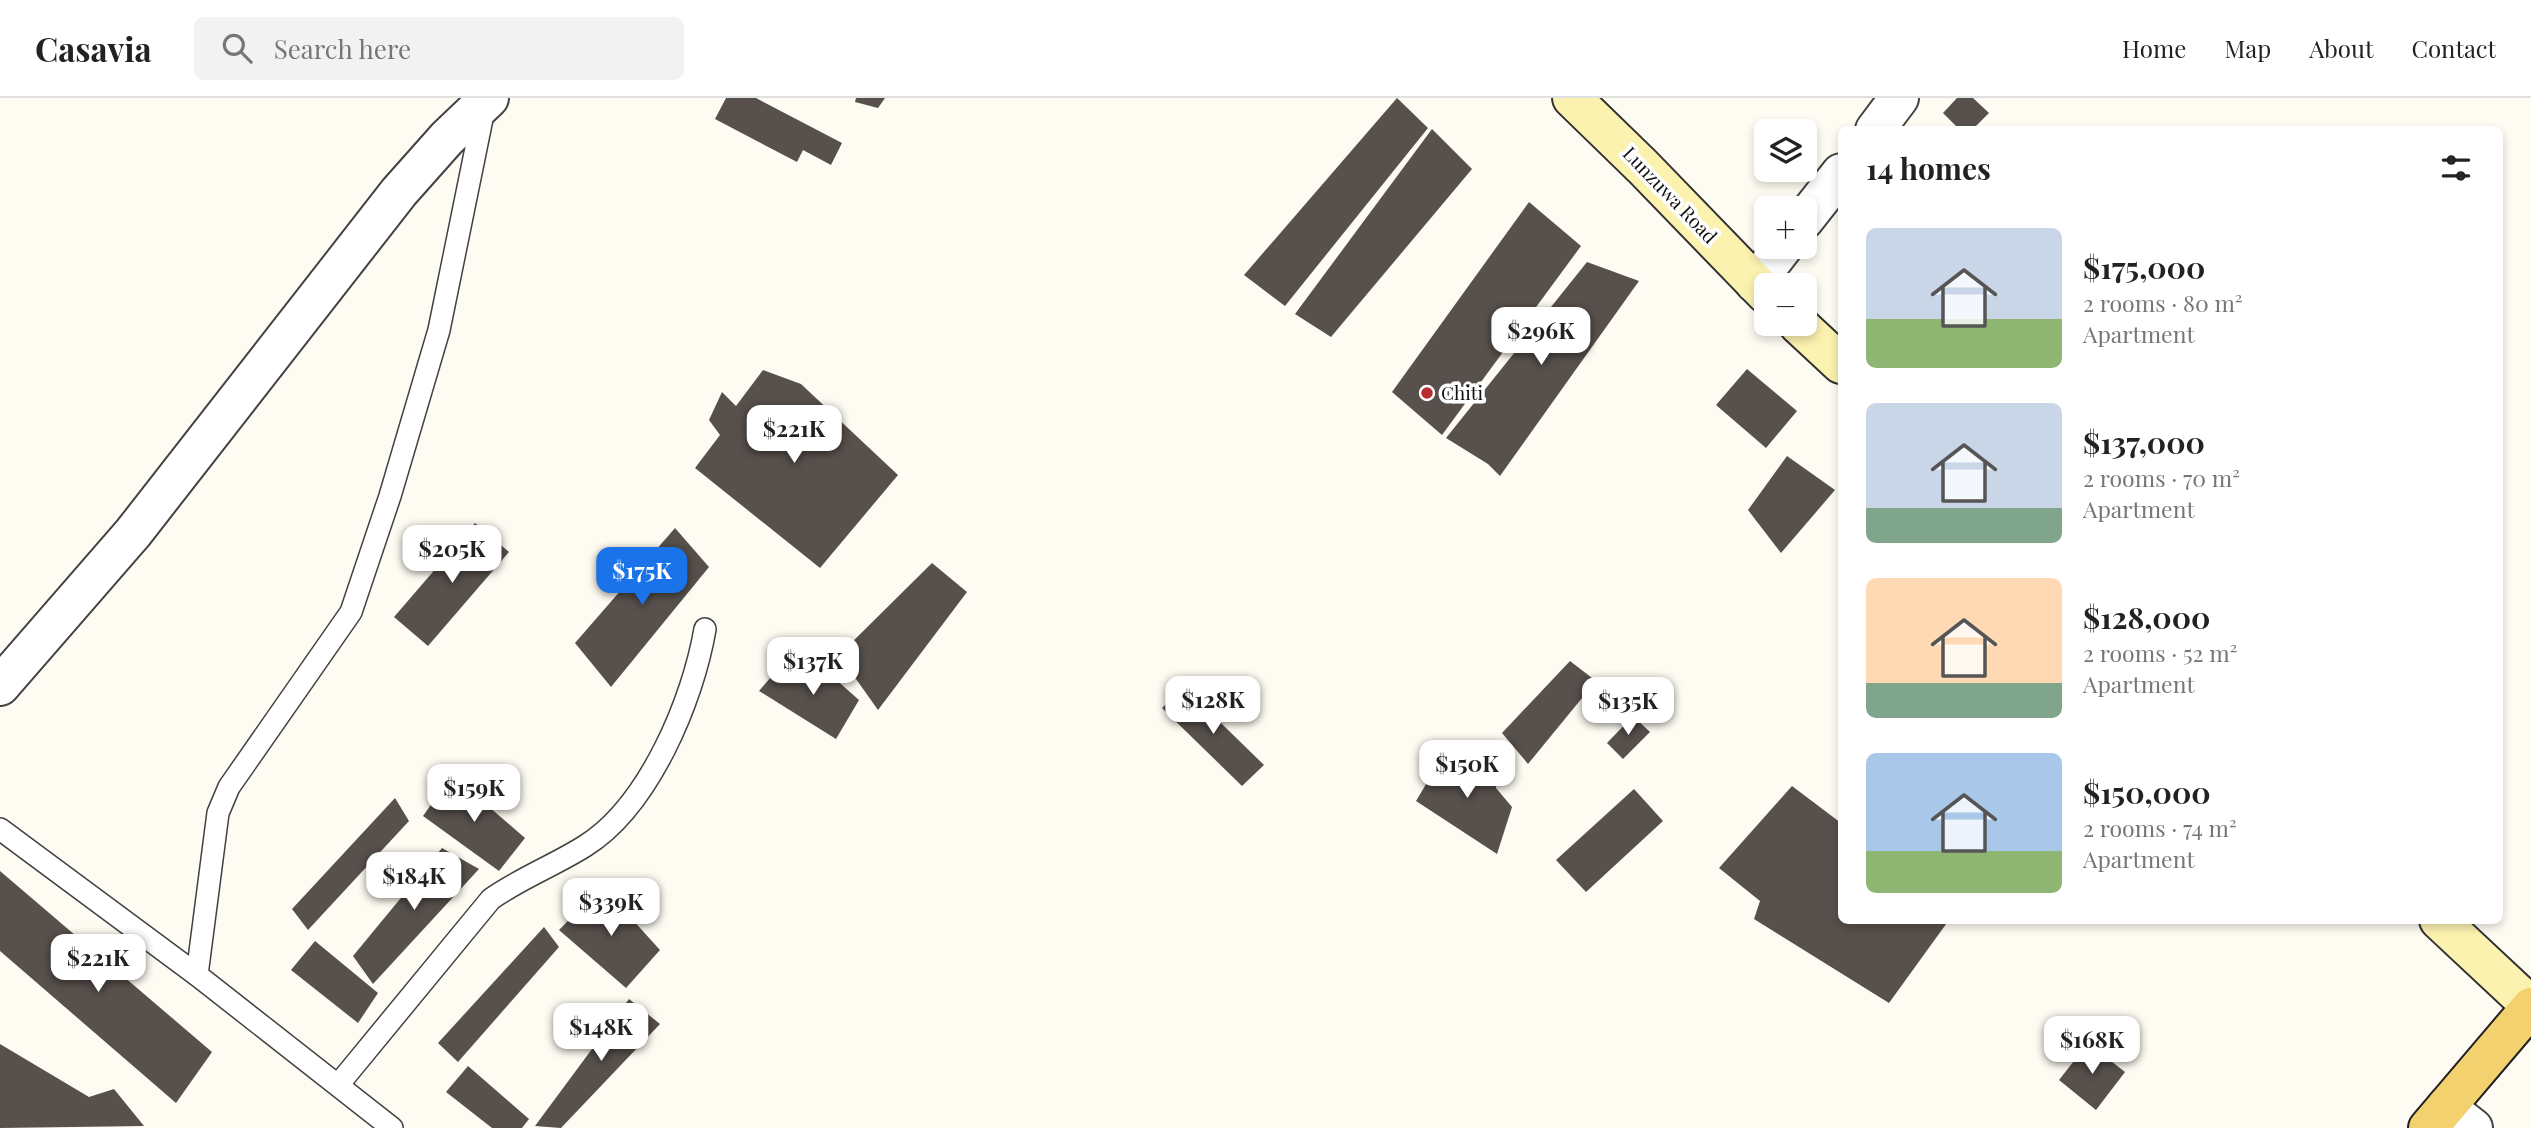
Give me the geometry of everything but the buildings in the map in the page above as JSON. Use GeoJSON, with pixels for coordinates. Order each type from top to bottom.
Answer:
{"type":"FeatureCollection","features":[{"type":"Feature","properties":{"kind":"main road"},"geometry":{"type":"LineString","coordinates":[[2449,1121],[2531,1006]]}},
{"type":"Feature","properties":{"kind":"street","name":"Lunzuwa Road"},"geometry":{"type":"LineString","coordinates":[[1573,98],[1754,282]]}},
{"type":"Feature","properties":{"kind":"street"},"geometry":{"type":"LineString","coordinates":[[1878,126],[1899,98]]}},
{"type":"Feature","properties":{"kind":"street"},"geometry":{"type":"LineString","coordinates":[[0,686],[133,533],[398,192],[447,138],[487,100]]}},
{"type":"Feature","properties":{"kind":"street"},"geometry":{"type":"LineString","coordinates":[[1817,203],[1838,177]]}},
{"type":"Feature","properties":{"kind":"street"},"geometry":{"type":"LineString","coordinates":[[1811,336],[1838,361]]}},
{"type":"Feature","properties":{"kind":"street"},"geometry":{"type":"LineString","coordinates":[[2443,924],[2531,1006]]}},
{"type":"Feature","properties":{"kind":"lane"},"geometry":{"type":"LineString","coordinates":[[198,975],[218,813],[223,800],[229,787],[351,612],[390,496],[439,330],[487,100]]}},
{"type":"Feature","properties":{"kind":"lane"},"geometry":{"type":"LineString","coordinates":[[338,1085],[491,899],[510,885],[587,845],[613,822],[639,790],[674,734],[699,664],[705,629]]}},
{"type":"Feature","properties":{"kind":"lane"},"geometry":{"type":"LineString","coordinates":[[0,829],[198,975],[392,1128]]}},
{"type":"Feature","properties":{"kind":"place","name":"Chiti"},"geometry":{"type":"Point","coordinates":[1427,393]}}]}
